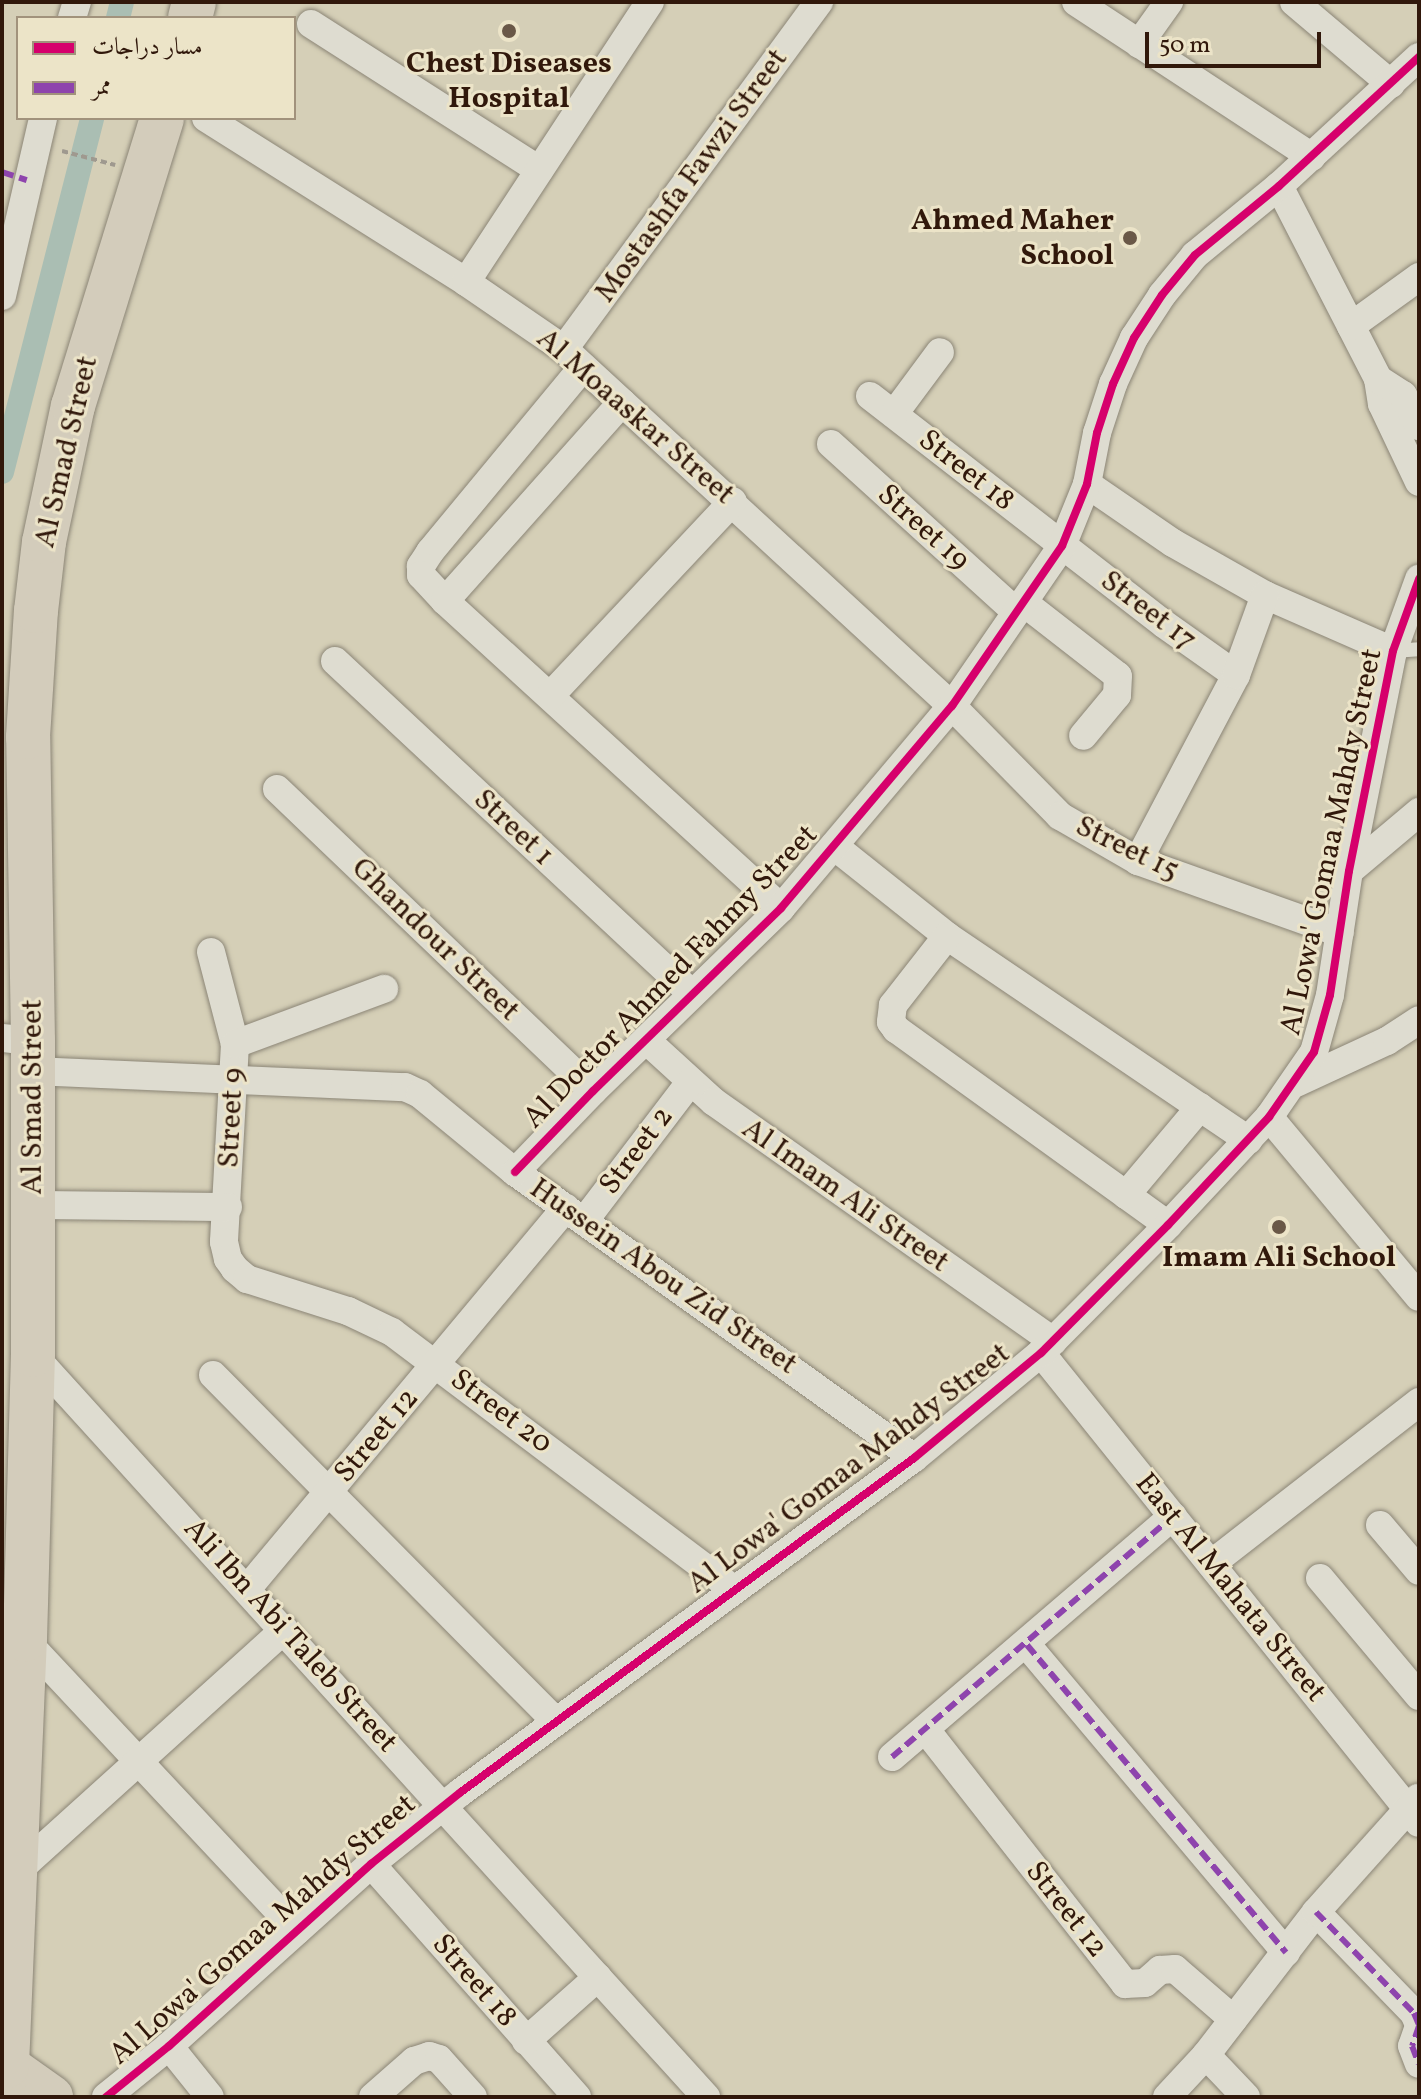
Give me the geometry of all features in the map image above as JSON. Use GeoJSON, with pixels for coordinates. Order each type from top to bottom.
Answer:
{"type":"FeatureCollection","features":[{"type":"Feature","properties":{"kind":"highway","name":"Al Smad Street"},"geometry":{"type":"LineString","coordinates":[[5,2078],[25,1640],[33,1355],[33,1205],[23,1050],[28,737],[44,542],[73,406],[161,120]]}},
{"type":"Feature","properties":{"kind":"highway"},"geometry":{"type":"LineString","coordinates":[[5,2078],[51,2097]]}},
{"type":"Feature","properties":{"kind":"street"},"geometry":{"type":"LineString","coordinates":[[466,282],[650,2]]}},
{"type":"Feature","properties":{"kind":"street","name":"Mostashfa Fawzi Street"},"geometry":{"type":"LineString","coordinates":[[445,601],[421,575],[421,566],[574,358],[819,2]]}},
{"type":"Feature","properties":{"kind":"street"},"geometry":{"type":"LineString","coordinates":[[1076,2],[1312,157]]}},
{"type":"Feature","properties":{"kind":"street"},"geometry":{"type":"LineString","coordinates":[[1139,44],[1169,2]]}},
{"type":"Feature","properties":{"kind":"street"},"geometry":{"type":"LineString","coordinates":[[1294,2],[1391,84]]}},
{"type":"Feature","properties":{"kind":"street"},"geometry":{"type":"LineString","coordinates":[[311,24],[539,170]]}},
{"type":"Feature","properties":{"kind":"street","name":"Al Doctor Ahmed Fahmy Street"},"geometry":{"type":"LineString","coordinates":[[515,1172],[593,1091],[781,908],[952,706],[1062,546],[1087,484],[1097,433],[1113,384],[1134,338],[1162,295],[1195,255],[1312,157],[1419,57]]}},
{"type":"Feature","properties":{"kind":"street"},"geometry":{"type":"LineString","coordinates":[[2,296],[43,120]]}},
{"type":"Feature","properties":{"kind":"street","name":"Al Moaaskar Street"},"geometry":{"type":"LineString","coordinates":[[209,120],[466,282],[574,358],[733,501],[952,706]]}},
{"type":"Feature","properties":{"kind":"street"},"geometry":{"type":"LineString","coordinates":[[1279,186],[1378,379],[1382,404],[1419,482]]}},
{"type":"Feature","properties":{"kind":"street"},"geometry":{"type":"LineString","coordinates":[[1351,326],[1419,277]]}},
{"type":"Feature","properties":{"kind":"street"},"geometry":{"type":"LineString","coordinates":[[894,414],[940,352]]}},
{"type":"Feature","properties":{"kind":"street"},"geometry":{"type":"LineString","coordinates":[[1378,379],[1403,395],[1419,426]]}},
{"type":"Feature","properties":{"kind":"street","name":"Street 18"},"geometry":{"type":"LineString","coordinates":[[870,396],[1062,546]]}},
{"type":"Feature","properties":{"kind":"street"},"geometry":{"type":"LineString","coordinates":[[622,402],[445,601],[781,908]]}},
{"type":"Feature","properties":{"kind":"street","name":"Street 19"},"geometry":{"type":"LineString","coordinates":[[831,444],[1019,607]]}},
{"type":"Feature","properties":{"kind":"street"},"geometry":{"type":"LineString","coordinates":[[1087,484],[1173,543],[1265,595],[1406,650]]}},
{"type":"Feature","properties":{"kind":"street"},"geometry":{"type":"LineString","coordinates":[[550,696],[733,501]]}},
{"type":"Feature","properties":{"kind":"street","name":"Street 17"},"geometry":{"type":"LineString","coordinates":[[1062,546],[1236,675]]}},
{"type":"Feature","properties":{"kind":"street","name":"Al Lowa' Gomaa Mahdy Street"},"geometry":{"type":"LineString","coordinates":[[106,2097],[169,2046],[371,1864],[444,1805],[732,1588],[914,1458],[1047,1347],[1269,1117],[1296,1083],[1314,1052],[1330,995],[1349,871],[1406,650],[1419,579]]}},
{"type":"Feature","properties":{"kind":"street"},"geometry":{"type":"LineString","coordinates":[[1138,861],[1236,675],[1265,595]]}},
{"type":"Feature","properties":{"kind":"street"},"geometry":{"type":"LineString","coordinates":[[1019,607],[1118,676],[1117,695],[1083,736]]}},
{"type":"Feature","properties":{"kind":"street","name":"Al Lowa' Gomaa Mahdy Street"},"geometry":{"type":"LineString","coordinates":[[1406,650],[1419,625]]}},
{"type":"Feature","properties":{"kind":"street","name":"Street 1"},"geometry":{"type":"LineString","coordinates":[[335,661],[692,994]]}},
{"type":"Feature","properties":{"kind":"street","name":"Street 15"},"geometry":{"type":"LineString","coordinates":[[952,706],[1060,816],[1138,861],[1340,933]]}},
{"type":"Feature","properties":{"kind":"street","name":"Ghandour Street"},"geometry":{"type":"LineString","coordinates":[[277,789],[593,1091]]}},
{"type":"Feature","properties":{"kind":"street"},"geometry":{"type":"LineString","coordinates":[[1349,871],[1419,812]]}},
{"type":"Feature","properties":{"kind":"street"},"geometry":{"type":"LineString","coordinates":[[834,846],[947,936],[1248,1140]]}},
{"type":"Feature","properties":{"kind":"street"},"geometry":{"type":"LineString","coordinates":[[947,936],[893,1005],[891,1022],[906,1037],[1168,1225]]}},
{"type":"Feature","properties":{"kind":"street","name":"Street 9"},"geometry":{"type":"LineString","coordinates":[[211,952],[235,1044],[224,1242],[228,1259],[247,1279]]}},
{"type":"Feature","properties":{"kind":"street"},"geometry":{"type":"LineString","coordinates":[[235,1044],[384,989]]}},
{"type":"Feature","properties":{"kind":"street"},"geometry":{"type":"LineString","coordinates":[[1296,1083],[1387,1041],[1419,1020]]}},
{"type":"Feature","properties":{"kind":"street","name":"Al Imam Ali Street"},"geometry":{"type":"LineString","coordinates":[[646,1040],[690,1082],[1047,1347]]}},
{"type":"Feature","properties":{"kind":"street","name":"Hussein Abou Zid Street"},"geometry":{"type":"LineString","coordinates":[[23,1050],[234,1081],[405,1087],[420,1094],[515,1172],[914,1458]]}},
{"type":"Feature","properties":{"kind":"street","name":"Street 2"},"geometry":{"type":"LineString","coordinates":[[575,1214],[690,1082]]}},
{"type":"Feature","properties":{"kind":"street"},"geometry":{"type":"LineString","coordinates":[[1126,1195],[1200,1107]]}},
{"type":"Feature","properties":{"kind":"street"},"geometry":{"type":"LineString","coordinates":[[1269,1117],[1419,1297]]}},
{"type":"Feature","properties":{"kind":"street"},"geometry":{"type":"LineString","coordinates":[[33,1205],[228,1207]]}},
{"type":"Feature","properties":{"kind":"street","name":"Street 12"},"geometry":{"type":"LineString","coordinates":[[247,1589],[438,1364],[575,1214]]}},
{"type":"Feature","properties":{"kind":"street","name":"Street 20"},"geometry":{"type":"LineString","coordinates":[[247,1279],[348,1311],[392,1332],[732,1588]]}},
{"type":"Feature","properties":{"kind":"street","name":"East Al Mahata Street"},"geometry":{"type":"LineString","coordinates":[[1047,1347],[1211,1564],[1415,1810]]}},
{"type":"Feature","properties":{"kind":"street","name":"Ali Ibn Abi Taleb Street"},"geometry":{"type":"LineString","coordinates":[[33,1355],[706,2097]]}},
{"type":"Feature","properties":{"kind":"street"},"geometry":{"type":"LineString","coordinates":[[213,1375],[555,1720]]}},
{"type":"Feature","properties":{"kind":"street"},"geometry":{"type":"LineString","coordinates":[[1211,1564],[1419,1402]]}},
{"type":"Feature","properties":{"kind":"street"},"geometry":{"type":"LineString","coordinates":[[892,1757],[1027,1645],[1173,1516]]}},
{"type":"Feature","properties":{"kind":"street"},"geometry":{"type":"LineString","coordinates":[[1380,1525],[1419,1571]]}},
{"type":"Feature","properties":{"kind":"street"},"geometry":{"type":"LineString","coordinates":[[1320,1578],[1419,1696]]}},
{"type":"Feature","properties":{"kind":"street"},"geometry":{"type":"LineString","coordinates":[[15,1873],[284,1630]]}},
{"type":"Feature","properties":{"kind":"street"},"geometry":{"type":"LineString","coordinates":[[25,1640],[297,1931]]}},
{"type":"Feature","properties":{"kind":"street"},"geometry":{"type":"LineString","coordinates":[[1027,1645],[1286,1953]]}},
{"type":"Feature","properties":{"kind":"street","name":"Street 12"},"geometry":{"type":"LineString","coordinates":[[926,1730],[1125,1984],[1145,1983],[1160,1970],[1175,1969],[1233,2019]]}},
{"type":"Feature","properties":{"kind":"street"},"geometry":{"type":"LineString","coordinates":[[1167,2097],[1206,2055],[1316,1912],[1415,1810]]}},
{"type":"Feature","properties":{"kind":"street","name":"Street 18"},"geometry":{"type":"LineString","coordinates":[[371,1864],[577,2097]]}},
{"type":"Feature","properties":{"kind":"street"},"geometry":{"type":"LineString","coordinates":[[1316,1912],[1414,2013],[1419,2026],[1412,2046],[1419,2064]]}},
{"type":"Feature","properties":{"kind":"street"},"geometry":{"type":"LineString","coordinates":[[526,2041],[598,1977]]}},
{"type":"Feature","properties":{"kind":"street"},"geometry":{"type":"LineString","coordinates":[[169,2046],[210,2097]]}},
{"type":"Feature","properties":{"kind":"street"},"geometry":{"type":"LineString","coordinates":[[1206,2055],[1246,2097]]}},
{"type":"Feature","properties":{"kind":"street"},"geometry":{"type":"LineString","coordinates":[[373,2097],[414,2061],[429,2056],[439,2059],[473,2097]]}},
{"type":"Feature","properties":{"kind":"path"},"geometry":{"type":"LineString","coordinates":[[53,148],[118,165]]}},
{"type":"Feature","properties":{"kind":"waterway"},"geometry":{"type":"LineString","coordinates":[[118,16],[122,2]]}},
{"type":"Feature","properties":{"kind":"waterway"},"geometry":{"type":"LineString","coordinates":[[2,472],[91,120]]}},
{"type":"Feature","properties":{"kind":"marked path"},"geometry":{"type":"LineString","coordinates":[[2,172],[27,180]]}},
{"type":"Feature","properties":{"kind":"marked path"},"geometry":{"type":"LineString","coordinates":[[892,1757],[1173,1516]]}},
{"type":"Feature","properties":{"kind":"marked path"},"geometry":{"type":"LineString","coordinates":[[1027,1645],[1286,1953]]}},
{"type":"Feature","properties":{"kind":"marked path"},"geometry":{"type":"LineString","coordinates":[[1316,1912],[1414,2013],[1419,2025]]}},
{"type":"Feature","properties":{"kind":"marked path"},"geometry":{"type":"LineString","coordinates":[[1419,2026],[1412,2046],[1419,2064]]}},
{"type":"Feature","properties":{"kind":"cycle path"},"geometry":{"type":"LineString","coordinates":[[515,1172],[593,1091],[781,908],[952,706],[1062,546],[1087,484],[1097,433],[1113,384],[1134,338],[1162,295],[1195,255],[1279,186],[1419,57]]}},
{"type":"Feature","properties":{"kind":"cycle path"},"geometry":{"type":"LineString","coordinates":[[106,2097],[169,2046],[371,1864],[461,1792],[914,1458],[1041,1353],[1168,1225],[1269,1117],[1314,1052],[1330,995],[1349,871],[1393,651],[1419,579]]}},
{"type":"Feature","properties":{"kind":"place","name":"Chest Diseases Hospital"},"geometry":{"type":"Point","coordinates":[509,31]}},
{"type":"Feature","properties":{"kind":"place","name":"Ahmed Maher School"},"geometry":{"type":"Point","coordinates":[1130,238]}},
{"type":"Feature","properties":{"kind":"place","name":"Imam Ali School"},"geometry":{"type":"Point","coordinates":[1279,1227]}}]}
